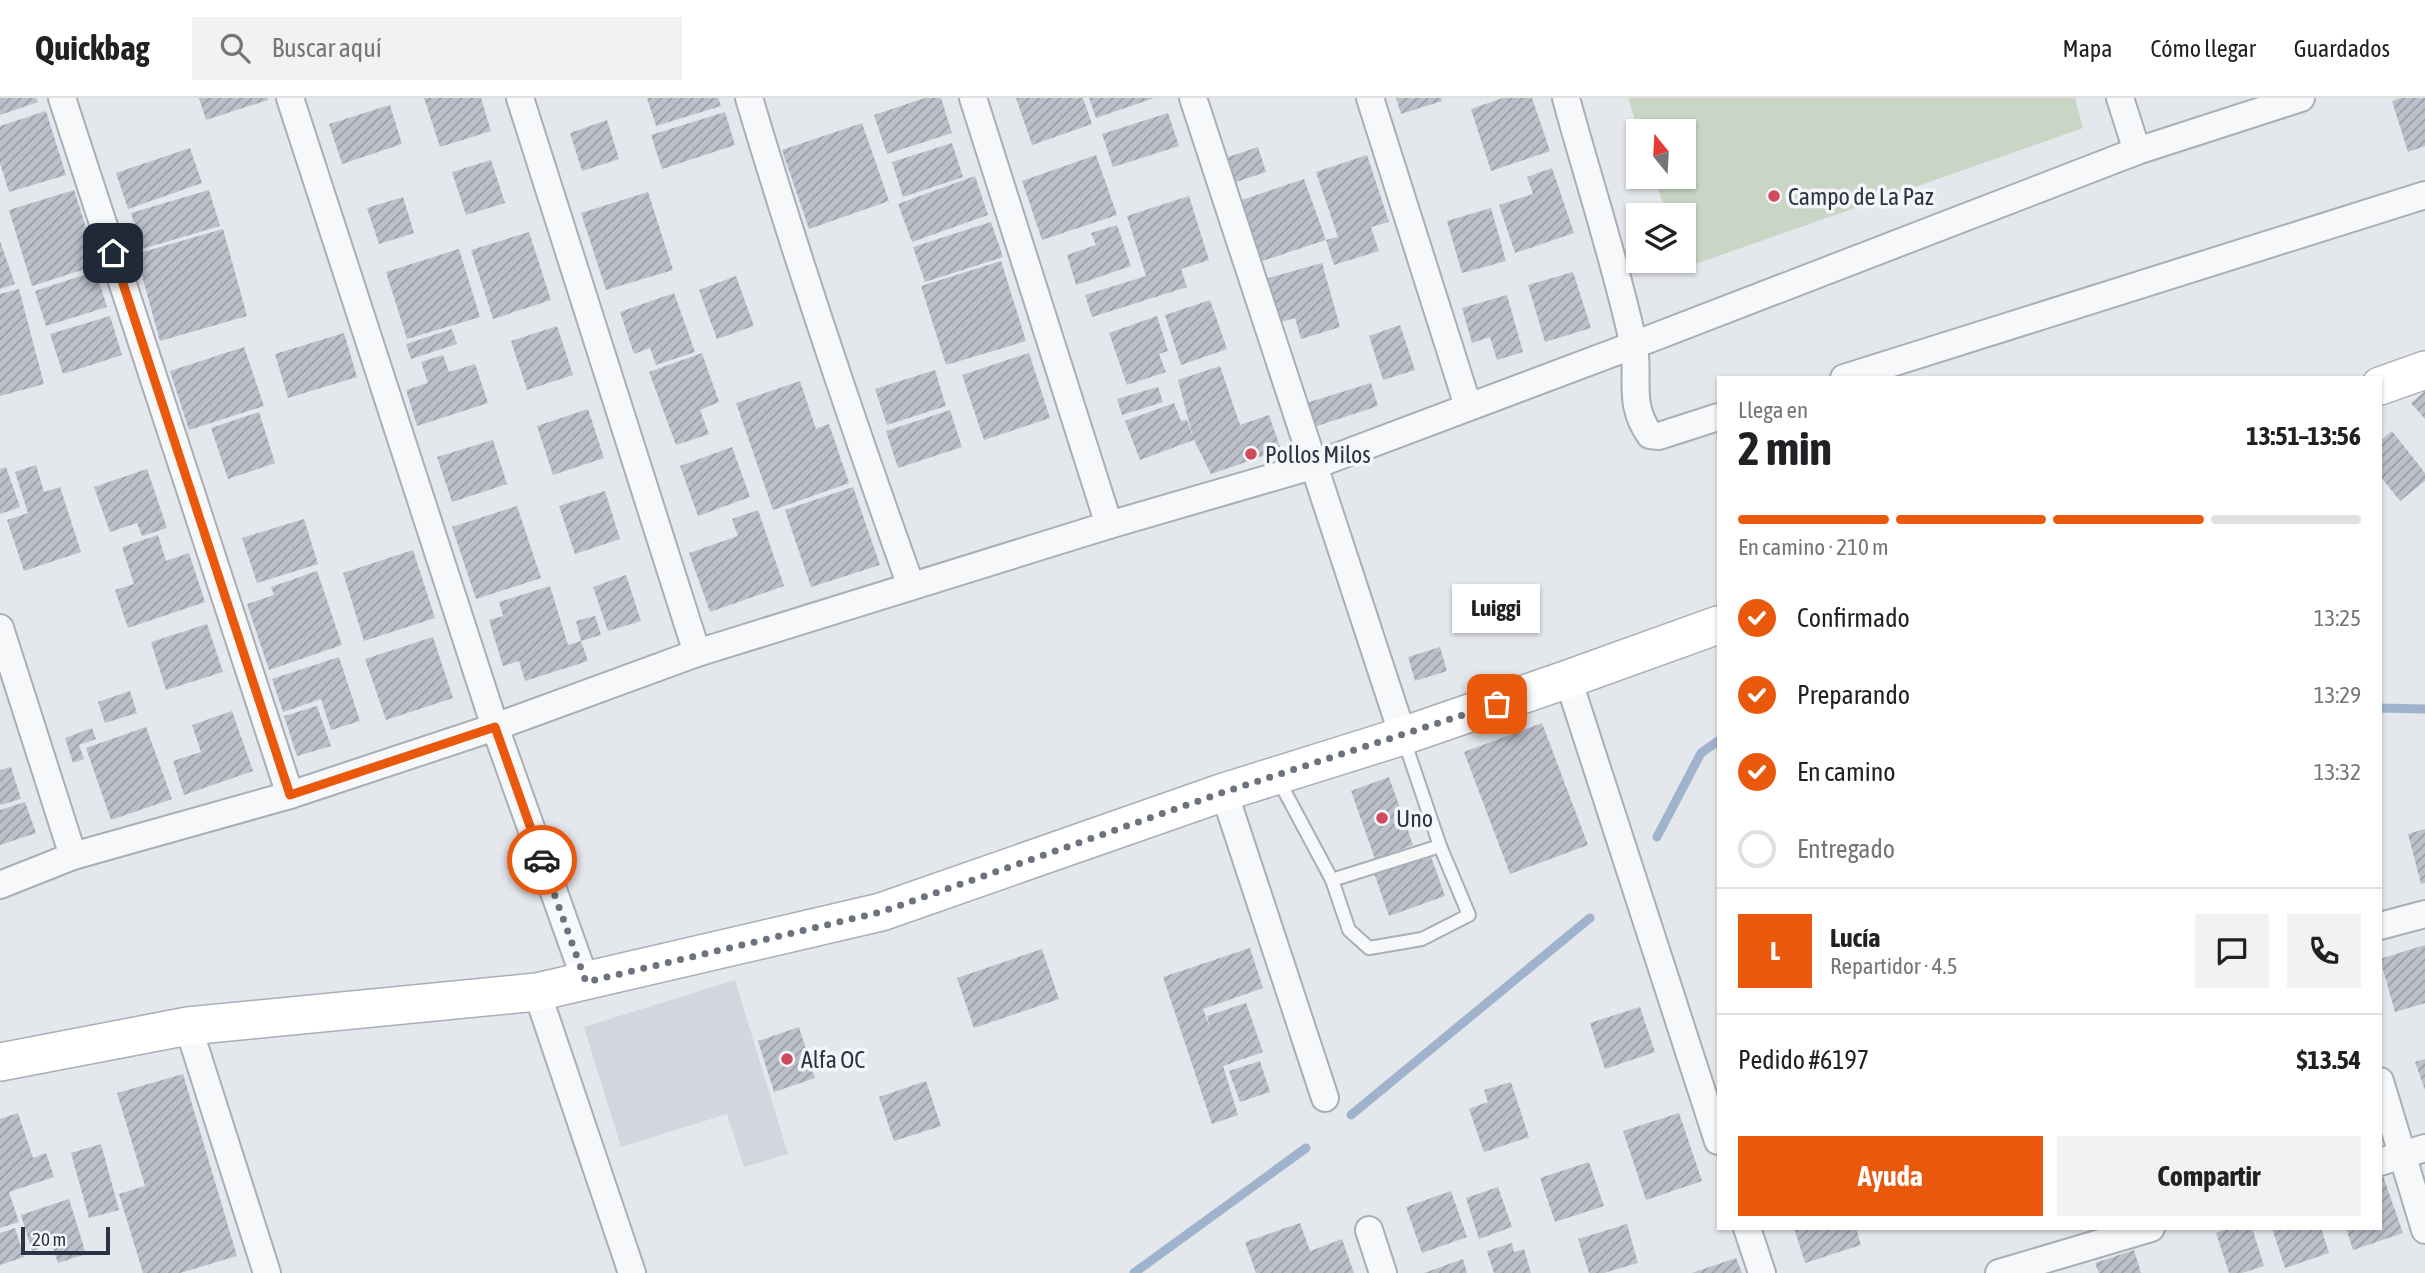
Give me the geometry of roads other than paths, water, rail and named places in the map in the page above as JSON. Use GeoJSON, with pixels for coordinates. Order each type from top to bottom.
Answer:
{"type":"FeatureCollection","features":[{"type":"Feature","properties":{"kind":"street"},"geometry":{"type":"LineString","coordinates":[[62,98],[290,795]]}},
{"type":"Feature","properties":{"kind":"street"},"geometry":{"type":"LineString","coordinates":[[290,98],[495,727],[586,982]]}},
{"type":"Feature","properties":{"kind":"street"},"geometry":{"type":"LineString","coordinates":[[520,98],[697,653]]}},
{"type":"Feature","properties":{"kind":"street"},"geometry":{"type":"LineString","coordinates":[[749,98],[785,220],[839,384],[911,586]]}},
{"type":"Feature","properties":{"kind":"street"},"geometry":{"type":"LineString","coordinates":[[973,98],[1109,525]]}},
{"type":"Feature","properties":{"kind":"street"},"geometry":{"type":"LineString","coordinates":[[1192,98],[1403,736]]}},
{"type":"Feature","properties":{"kind":"street"},"geometry":{"type":"LineString","coordinates":[[1370,98],[1468,406]]}},
{"type":"Feature","properties":{"kind":"street"},"geometry":{"type":"LineString","coordinates":[[1566,98],[1634,345],[1634,398],[1644,427],[1650,435],[1659,436],[1717,417]]}},
{"type":"Feature","properties":{"kind":"street"},"geometry":{"type":"LineString","coordinates":[[2120,98],[2137,150]]}},
{"type":"Feature","properties":{"kind":"street"},"geometry":{"type":"LineString","coordinates":[[0,885],[73,856],[290,795],[495,727],[697,653],[1315,464],[1634,345],[2137,150],[2301,98]]}},
{"type":"Feature","properties":{"kind":"street"},"geometry":{"type":"LineString","coordinates":[[1850,376],[2425,195]]}},
{"type":"Feature","properties":{"kind":"street"},"geometry":{"type":"LineString","coordinates":[[2382,385],[2425,370]]}},
{"type":"Feature","properties":{"kind":"street"},"geometry":{"type":"LineString","coordinates":[[0,1062],[188,1026],[537,992],[881,912],[1224,792],[1403,736],[1717,625]]}},
{"type":"Feature","properties":{"kind":"street"},"geometry":{"type":"LineString","coordinates":[[0,628],[73,856]]}},
{"type":"Feature","properties":{"kind":"street"},"geometry":{"type":"LineString","coordinates":[[1569,679],[1707,1067],[1717,1134]]}},
{"type":"Feature","properties":{"kind":"street"},"geometry":{"type":"LineString","coordinates":[[1224,792],[1325,1098]]}},
{"type":"Feature","properties":{"kind":"street"},"geometry":{"type":"LineString","coordinates":[[2382,925],[2425,914]]}},
{"type":"Feature","properties":{"kind":"street"},"geometry":{"type":"LineString","coordinates":[[537,992],[632,1273]]}},
{"type":"Feature","properties":{"kind":"street"},"geometry":{"type":"LineString","coordinates":[[188,1026],[267,1273]]}},
{"type":"Feature","properties":{"kind":"street"},"geometry":{"type":"LineString","coordinates":[[2382,1087],[2425,1230]]}},
{"type":"Feature","properties":{"kind":"street"},"geometry":{"type":"LineString","coordinates":[[1369,1230],[1383,1273]]}},
{"type":"Feature","properties":{"kind":"street"},"geometry":{"type":"LineString","coordinates":[[1748,1230],[1762,1273]]}},
{"type":"Feature","properties":{"kind":"street"},"geometry":{"type":"LineString","coordinates":[[1999,1273],[2144,1230]]}},
{"type":"Feature","properties":{"kind":"lane"},"geometry":{"type":"LineString","coordinates":[[1276,776],[1332,880],[1349,930],[1369,948],[1422,939],[1469,915],[1440,846],[1403,736]]}},
{"type":"Feature","properties":{"kind":"lane"},"geometry":{"type":"LineString","coordinates":[[1332,880],[1440,846]]}},
{"type":"Feature","properties":{"kind":"waterway"},"geometry":{"type":"LineString","coordinates":[[2382,708],[2425,709]]}},
{"type":"Feature","properties":{"kind":"waterway"},"geometry":{"type":"LineString","coordinates":[[1657,837],[1701,753],[1717,742]]}},
{"type":"Feature","properties":{"kind":"waterway"},"geometry":{"type":"LineString","coordinates":[[1351,1115],[1590,918]]}},
{"type":"Feature","properties":{"kind":"waterway"},"geometry":{"type":"LineString","coordinates":[[1134,1273],[1306,1148]]}},
{"type":"Feature","properties":{"kind":"place","name":"Campo de La Paz"},"geometry":{"type":"Point","coordinates":[1774,196]}},
{"type":"Feature","properties":{"kind":"place","name":"Pollos Milos"},"geometry":{"type":"Point","coordinates":[1251,454]}},
{"type":"Feature","properties":{"kind":"place","name":"Luiggi"},"geometry":{"type":"Point","coordinates":[1497,704]}},
{"type":"Feature","properties":{"kind":"place","name":"Uno"},"geometry":{"type":"Point","coordinates":[1382,818]}},
{"type":"Feature","properties":{"kind":"place","name":"Alfa OC"},"geometry":{"type":"Point","coordinates":[787,1059]}}]}
